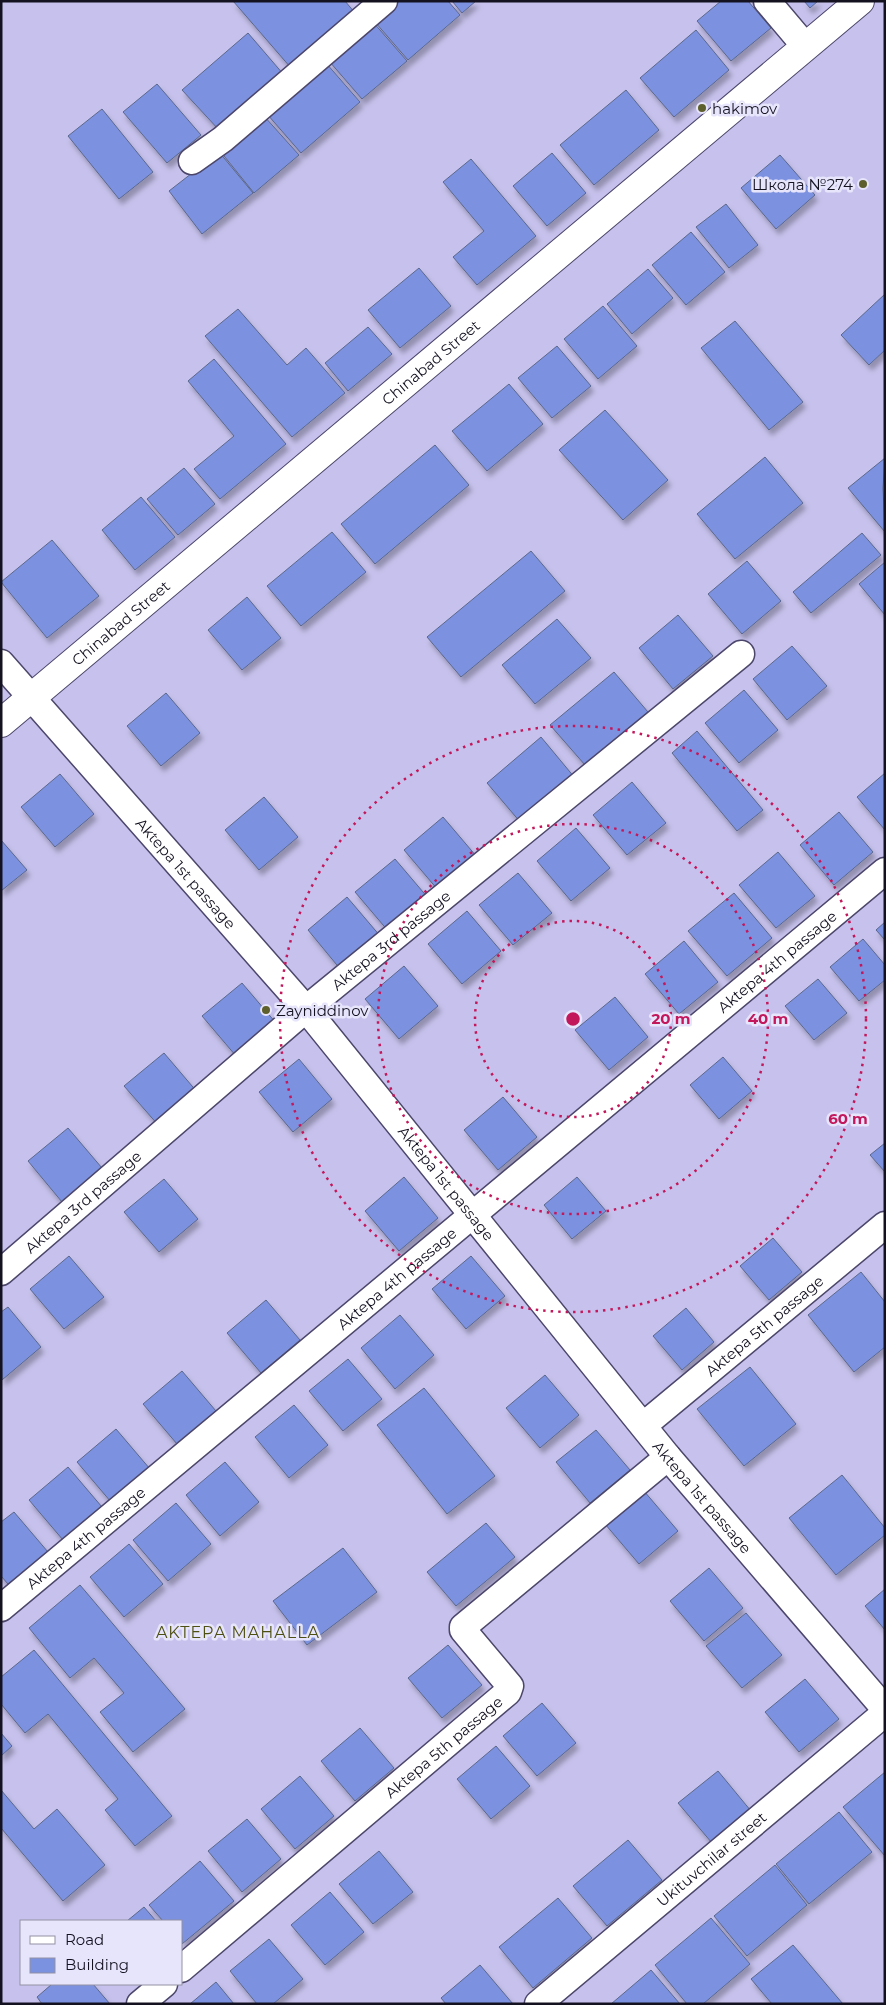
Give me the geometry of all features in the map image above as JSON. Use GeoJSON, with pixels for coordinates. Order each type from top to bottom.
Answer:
{"type":"FeatureCollection","features":[{"type":"Feature","properties":{"kind":"street"},"geometry":{"type":"LineString","coordinates":[[192,161],[223,139],[384,1]]}},
{"type":"Feature","properties":{"kind":"street"},"geometry":{"type":"LineString","coordinates":[[767,1],[805,46]]}},
{"type":"Feature","properties":{"kind":"street","name":"Chinabad Street"},"geometry":{"type":"LineString","coordinates":[[1,723],[860,1]]}},
{"type":"Feature","properties":{"kind":"street","name":"Aktepa 3rd passage"},"geometry":{"type":"LineString","coordinates":[[1,1272],[306,1009],[741,654]]}},
{"type":"Feature","properties":{"kind":"street","name":"Aktepa 1st passage"},"geometry":{"type":"LineString","coordinates":[[1,663],[306,1009],[668,1457],[885,1708]]}},
{"type":"Feature","properties":{"kind":"street","name":"Aktepa 4th passage"},"geometry":{"type":"LineString","coordinates":[[1,1608],[474,1216],[885,871]]}},
{"type":"Feature","properties":{"kind":"street","name":"Aktepa 5th passage"},"geometry":{"type":"LineString","coordinates":[[644,1425],[885,1225]]}},
{"type":"Feature","properties":{"kind":"street","name":"Aktepa 5th passage"},"geometry":{"type":"LineString","coordinates":[[182,1968],[508,1692],[510,1686],[463,1630],[463,1627],[668,1457]]}},
{"type":"Feature","properties":{"kind":"street","name":"Ukituvchilar street"},"geometry":{"type":"LineString","coordinates":[[538,2004],[885,1712]]}},
{"type":"Feature","properties":{"kind":"street"},"geometry":{"type":"LineString","coordinates":[[140,2004],[163,1985]]}},
{"type":"Feature","properties":{"kind":"building"},"geometry":{"type":"Polygon","coordinates":[[[233,1],[345,1],[355,13],[291,68],[233,1]]]}},
{"type":"Feature","properties":{"kind":"building"},"geometry":{"type":"Polygon","coordinates":[[[398,1],[448,1],[460,15],[408,60],[375,22],[398,1]]]}},
{"type":"Feature","properties":{"kind":"building"},"geometry":{"type":"Polygon","coordinates":[[[452,1],[476,1],[462,13],[452,1]]]}},
{"type":"Feature","properties":{"kind":"building"},"geometry":{"type":"Polygon","coordinates":[[[721,1],[748,1],[771,28],[731,61],[697,21],[721,1]]]}},
{"type":"Feature","properties":{"kind":"building"},"geometry":{"type":"Polygon","coordinates":[[[804,1],[818,1],[810,8],[804,1]]]}},
{"type":"Feature","properties":{"kind":"building"},"geometry":{"type":"Polygon","coordinates":[[[373,22],[407,61],[362,99],[329,61],[373,22]]]}},
{"type":"Feature","properties":{"kind":"building"},"geometry":{"type":"Polygon","coordinates":[[[696,30],[729,70],[674,117],[640,78],[696,30]]]}},
{"type":"Feature","properties":{"kind":"building"},"geometry":{"type":"Polygon","coordinates":[[[248,33],[284,75],[219,130],[182,90],[248,33]]]}},
{"type":"Feature","properties":{"kind":"building"},"geometry":{"type":"Polygon","coordinates":[[[326,63],[360,102],[301,153],[267,114],[326,63]]]}},
{"type":"Feature","properties":{"kind":"building"},"geometry":{"type":"Polygon","coordinates":[[[157,84],[201,135],[167,163],[123,112],[157,84]]]}},
{"type":"Feature","properties":{"kind":"building"},"geometry":{"type":"Polygon","coordinates":[[[626,90],[659,130],[594,185],[560,145],[626,90]]]}},
{"type":"Feature","properties":{"kind":"building"},"geometry":{"type":"Polygon","coordinates":[[[102,109],[153,172],[119,199],[68,136],[102,109]]]}},
{"type":"Feature","properties":{"kind":"building"},"geometry":{"type":"Polygon","coordinates":[[[264,116],[299,155],[254,193],[220,151],[264,116]]]}},
{"type":"Feature","properties":{"kind":"building"},"geometry":{"type":"Polygon","coordinates":[[[219,152],[253,193],[202,234],[169,191],[219,152]]]}},
{"type":"Feature","properties":{"kind":"building"},"geometry":{"type":"Polygon","coordinates":[[[552,153],[586,193],[547,226],[513,186],[552,153]]]}},
{"type":"Feature","properties":{"kind":"building"},"geometry":{"type":"Polygon","coordinates":[[[780,155],[815,195],[776,229],[741,188],[780,155]]]}},
{"type":"Feature","properties":{"kind":"building"},"geometry":{"type":"Polygon","coordinates":[[[471,159],[536,236],[477,285],[453,257],[484,231],[443,182],[471,159]]]}},
{"type":"Feature","properties":{"kind":"building"},"geometry":{"type":"Polygon","coordinates":[[[726,204],[758,245],[729,268],[696,227],[726,204]]]}},
{"type":"Feature","properties":{"kind":"building"},"geometry":{"type":"Polygon","coordinates":[[[691,232],[725,272],[686,305],[652,265],[691,232]]]}},
{"type":"Feature","properties":{"kind":"building"},"geometry":{"type":"Polygon","coordinates":[[[419,268],[451,306],[400,348],[368,310],[419,268]]]}},
{"type":"Feature","properties":{"kind":"building"},"geometry":{"type":"Polygon","coordinates":[[[648,269],[673,298],[632,334],[607,304],[648,269]]]}},
{"type":"Feature","properties":{"kind":"building"},"geometry":{"type":"Polygon","coordinates":[[[885,294],[885,350],[869,365],[841,335],[885,294]]]}},
{"type":"Feature","properties":{"kind":"building"},"geometry":{"type":"Polygon","coordinates":[[[603,306],[637,346],[598,379],[564,339],[603,306]]]}},
{"type":"Feature","properties":{"kind":"building"},"geometry":{"type":"Polygon","coordinates":[[[238,309],[287,365],[306,348],[345,393],[292,437],[205,336],[238,309]]]}},
{"type":"Feature","properties":{"kind":"building"},"geometry":{"type":"Polygon","coordinates":[[[735,321],[803,402],[769,430],[701,348],[735,321]]]}},
{"type":"Feature","properties":{"kind":"building"},"geometry":{"type":"Polygon","coordinates":[[[368,327],[392,354],[348,391],[325,363],[368,327]]]}},
{"type":"Feature","properties":{"kind":"building"},"geometry":{"type":"Polygon","coordinates":[[[557,346],[591,386],[552,418],[518,378],[557,346]]]}},
{"type":"Feature","properties":{"kind":"building"},"geometry":{"type":"Polygon","coordinates":[[[214,359],[286,444],[220,499],[194,469],[234,436],[188,381],[214,359]]]}},
{"type":"Feature","properties":{"kind":"building"},"geometry":{"type":"Polygon","coordinates":[[[509,384],[543,424],[487,471],[452,431],[509,384]]]}},
{"type":"Feature","properties":{"kind":"building"},"geometry":{"type":"Polygon","coordinates":[[[605,410],[668,480],[623,520],[559,450],[605,410]]]}},
{"type":"Feature","properties":{"kind":"building"},"geometry":{"type":"Polygon","coordinates":[[[435,445],[469,485],[375,564],[341,524],[435,445]]]}},
{"type":"Feature","properties":{"kind":"building"},"geometry":{"type":"Polygon","coordinates":[[[765,457],[803,503],[735,559],[697,514],[765,457]]]}},
{"type":"Feature","properties":{"kind":"building"},"geometry":{"type":"Polygon","coordinates":[[[885,458],[883,488],[885,532],[848,488],[885,458]]]}},
{"type":"Feature","properties":{"kind":"building"},"geometry":{"type":"Polygon","coordinates":[[[184,468],[215,504],[178,535],[147,499],[184,468]]]}},
{"type":"Feature","properties":{"kind":"building"},"geometry":{"type":"Polygon","coordinates":[[[141,497],[175,537],[135,570],[102,530],[141,497]]]}},
{"type":"Feature","properties":{"kind":"building"},"geometry":{"type":"Polygon","coordinates":[[[332,532],[366,572],[301,626],[267,586],[332,532]]]}},
{"type":"Feature","properties":{"kind":"building"},"geometry":{"type":"Polygon","coordinates":[[[862,533],[881,555],[811,613],[793,592],[862,533]]]}},
{"type":"Feature","properties":{"kind":"building"},"geometry":{"type":"Polygon","coordinates":[[[52,540],[99,596],[47,638],[1,582],[52,540]]]}},
{"type":"Feature","properties":{"kind":"building"},"geometry":{"type":"Polygon","coordinates":[[[531,551],[565,591],[461,677],[427,637],[531,551]]]}},
{"type":"Feature","properties":{"kind":"building"},"geometry":{"type":"Polygon","coordinates":[[[747,561],[781,601],[742,634],[708,594],[747,561]]]}},
{"type":"Feature","properties":{"kind":"building"},"geometry":{"type":"Polygon","coordinates":[[[885,562],[885,615],[859,584],[885,562]]]}},
{"type":"Feature","properties":{"kind":"building"},"geometry":{"type":"Polygon","coordinates":[[[247,597],[281,638],[242,670],[208,630],[247,597]]]}},
{"type":"Feature","properties":{"kind":"building"},"geometry":{"type":"Polygon","coordinates":[[[678,615],[713,656],[673,689],[639,648],[678,615]]]}},
{"type":"Feature","properties":{"kind":"building"},"geometry":{"type":"Polygon","coordinates":[[[557,619],[591,658],[535,704],[502,665],[557,619]]]}},
{"type":"Feature","properties":{"kind":"building"},"geometry":{"type":"Polygon","coordinates":[[[792,646],[827,686],[787,720],[753,679],[792,646]]]}},
{"type":"Feature","properties":{"kind":"building"},"geometry":{"type":"Polygon","coordinates":[[[614,672],[648,712],[585,765],[550,725],[614,672]]]}},
{"type":"Feature","properties":{"kind":"building"},"geometry":{"type":"Polygon","coordinates":[[[744,690],[778,730],[739,763],[705,723],[744,690]]]}},
{"type":"Feature","properties":{"kind":"building"},"geometry":{"type":"Polygon","coordinates":[[[166,693],[200,733],[161,766],[127,726],[166,693]]]}},
{"type":"Feature","properties":{"kind":"building"},"geometry":{"type":"Polygon","coordinates":[[[697,731],[763,810],[737,831],[672,753],[697,731]]]}},
{"type":"Feature","properties":{"kind":"building"},"geometry":{"type":"Polygon","coordinates":[[[541,737],[575,778],[521,823],[487,783],[541,737]]]}},
{"type":"Feature","properties":{"kind":"building"},"geometry":{"type":"Polygon","coordinates":[[[885,773],[885,830],[857,797],[885,773]]]}},
{"type":"Feature","properties":{"kind":"building"},"geometry":{"type":"Polygon","coordinates":[[[60,774],[94,814],[55,847],[21,807],[60,774]]]}},
{"type":"Feature","properties":{"kind":"building"},"geometry":{"type":"Polygon","coordinates":[[[632,782],[666,823],[627,855],[593,815],[632,782]]]}},
{"type":"Feature","properties":{"kind":"building"},"geometry":{"type":"Polygon","coordinates":[[[264,797],[298,837],[259,870],[225,830],[264,797]]]}},
{"type":"Feature","properties":{"kind":"building"},"geometry":{"type":"Polygon","coordinates":[[[839,812],[873,852],[834,885],[800,845],[839,812]]]}},
{"type":"Feature","properties":{"kind":"building"},"geometry":{"type":"Polygon","coordinates":[[[443,817],[477,857],[438,890],[404,850],[443,817]]]}},
{"type":"Feature","properties":{"kind":"building"},"geometry":{"type":"Polygon","coordinates":[[[576,828],[610,868],[571,901],[537,861],[576,828]]]}},
{"type":"Feature","properties":{"kind":"building"},"geometry":{"type":"Polygon","coordinates":[[[1,840],[27,870],[1,891],[1,840]]]}},
{"type":"Feature","properties":{"kind":"building"},"geometry":{"type":"Polygon","coordinates":[[[778,852],[815,896],[776,928],[739,885],[778,852]]]}},
{"type":"Feature","properties":{"kind":"building"},"geometry":{"type":"Polygon","coordinates":[[[395,859],[429,899],[389,932],[355,892],[395,859]]]}},
{"type":"Feature","properties":{"kind":"building"},"geometry":{"type":"Polygon","coordinates":[[[518,873],[552,913],[513,945],[479,905],[518,873]]]}},
{"type":"Feature","properties":{"kind":"building"},"geometry":{"type":"Polygon","coordinates":[[[734,893],[772,938],[727,976],[688,931],[734,893]]]}},
{"type":"Feature","properties":{"kind":"building"},"geometry":{"type":"Polygon","coordinates":[[[347,897],[381,937],[341,970],[308,930],[347,897]]]}},
{"type":"Feature","properties":{"kind":"building"},"geometry":{"type":"Polygon","coordinates":[[[467,911],[501,951],[462,984],[428,944],[467,911]]]}},
{"type":"Feature","properties":{"kind":"building"},"geometry":{"type":"Polygon","coordinates":[[[885,922],[885,940],[876,930],[885,922]]]}},
{"type":"Feature","properties":{"kind":"building"},"geometry":{"type":"Polygon","coordinates":[[[863,939],[885,965],[885,980],[859,1001],[830,967],[863,939]]]}},
{"type":"Feature","properties":{"kind":"building"},"geometry":{"type":"Polygon","coordinates":[[[684,941],[718,982],[679,1014],[645,974],[684,941]]]}},
{"type":"Feature","properties":{"kind":"building"},"geometry":{"type":"Polygon","coordinates":[[[404,966],[438,1006],[399,1039],[365,999],[404,966]]]}},
{"type":"Feature","properties":{"kind":"building"},"geometry":{"type":"Polygon","coordinates":[[[818,979],[847,1013],[814,1040],[785,1006],[818,979]]]}},
{"type":"Feature","properties":{"kind":"building"},"geometry":{"type":"Polygon","coordinates":[[[242,983],[276,1023],[236,1056],[202,1016],[242,983]]]}},
{"type":"Feature","properties":{"kind":"building"},"geometry":{"type":"Polygon","coordinates":[[[615,997],[648,1037],[609,1070],[575,1030],[615,997]]]}},
{"type":"Feature","properties":{"kind":"building"},"geometry":{"type":"Polygon","coordinates":[[[164,1053],[198,1093],[159,1126],[124,1086],[164,1053]]]}},
{"type":"Feature","properties":{"kind":"building"},"geometry":{"type":"Polygon","coordinates":[[[723,1057],[752,1091],[719,1119],[690,1085],[723,1057]]]}},
{"type":"Feature","properties":{"kind":"building"},"geometry":{"type":"Polygon","coordinates":[[[299,1059],[332,1099],[293,1132],[259,1092],[299,1059]]]}},
{"type":"Feature","properties":{"kind":"building"},"geometry":{"type":"Polygon","coordinates":[[[503,1097],[537,1137],[498,1170],[464,1130],[503,1097]]]}},
{"type":"Feature","properties":{"kind":"building"},"geometry":{"type":"Polygon","coordinates":[[[68,1128],[102,1168],[62,1202],[28,1161],[68,1128]]]}},
{"type":"Feature","properties":{"kind":"building"},"geometry":{"type":"Polygon","coordinates":[[[885,1143],[885,1172],[870,1155],[885,1143]]]}},
{"type":"Feature","properties":{"kind":"building"},"geometry":{"type":"Polygon","coordinates":[[[404,1177],[438,1218],[399,1251],[365,1211],[404,1177]]]}},
{"type":"Feature","properties":{"kind":"building"},"geometry":{"type":"Polygon","coordinates":[[[577,1177],[606,1211],[572,1239],[544,1205],[577,1177]]]}},
{"type":"Feature","properties":{"kind":"building"},"geometry":{"type":"Polygon","coordinates":[[[164,1179],[198,1219],[159,1252],[124,1212],[164,1179]]]}},
{"type":"Feature","properties":{"kind":"building"},"geometry":{"type":"Polygon","coordinates":[[[773,1238],[802,1272],[769,1300],[740,1266],[773,1238]]]}},
{"type":"Feature","properties":{"kind":"building"},"geometry":{"type":"Polygon","coordinates":[[[69,1256],[104,1297],[64,1329],[30,1289],[69,1256]]]}},
{"type":"Feature","properties":{"kind":"building"},"geometry":{"type":"Polygon","coordinates":[[[471,1256],[505,1296],[466,1329],[432,1289],[471,1256]]]}},
{"type":"Feature","properties":{"kind":"building"},"geometry":{"type":"Polygon","coordinates":[[[861,1272],[885,1302],[885,1347],[854,1372],[808,1315],[861,1272]]]}},
{"type":"Feature","properties":{"kind":"building"},"geometry":{"type":"Polygon","coordinates":[[[266,1300],[300,1340],[261,1373],[227,1333],[266,1300]]]}},
{"type":"Feature","properties":{"kind":"building"},"geometry":{"type":"Polygon","coordinates":[[[8,1307],[41,1347],[2,1380],[1,1312],[8,1307]]]}},
{"type":"Feature","properties":{"kind":"building"},"geometry":{"type":"Polygon","coordinates":[[[686,1308],[714,1342],[682,1370],[653,1336],[686,1308]]]}},
{"type":"Feature","properties":{"kind":"building"},"geometry":{"type":"Polygon","coordinates":[[[400,1315],[434,1355],[395,1389],[361,1348],[400,1315]]]}},
{"type":"Feature","properties":{"kind":"building"},"geometry":{"type":"Polygon","coordinates":[[[348,1359],[382,1399],[343,1431],[309,1391],[348,1359]]]}},
{"type":"Feature","properties":{"kind":"building"},"geometry":{"type":"Polygon","coordinates":[[[750,1367],[796,1424],[744,1466],[697,1409],[750,1367]]]}},
{"type":"Feature","properties":{"kind":"building"},"geometry":{"type":"Polygon","coordinates":[[[182,1371],[216,1411],[177,1444],[143,1404],[182,1371]]]}},
{"type":"Feature","properties":{"kind":"building"},"geometry":{"type":"Polygon","coordinates":[[[545,1375],[579,1415],[540,1448],[506,1408],[545,1375]]]}},
{"type":"Feature","properties":{"kind":"building"},"geometry":{"type":"Polygon","coordinates":[[[424,1388],[495,1476],[447,1514],[377,1425],[424,1388]]]}},
{"type":"Feature","properties":{"kind":"building"},"geometry":{"type":"Polygon","coordinates":[[[294,1405],[328,1445],[289,1478],[255,1437],[294,1405]]]}},
{"type":"Feature","properties":{"kind":"building"},"geometry":{"type":"Polygon","coordinates":[[[116,1429],[150,1469],[111,1502],[77,1462],[116,1429]]]}},
{"type":"Feature","properties":{"kind":"building"},"geometry":{"type":"Polygon","coordinates":[[[596,1430],[630,1470],[590,1503],[556,1462],[596,1430]]]}},
{"type":"Feature","properties":{"kind":"building"},"geometry":{"type":"Polygon","coordinates":[[[225,1462],[259,1502],[220,1536],[186,1495],[225,1462]]]}},
{"type":"Feature","properties":{"kind":"building"},"geometry":{"type":"Polygon","coordinates":[[[68,1467],[102,1507],[63,1540],[29,1500],[68,1467]]]}},
{"type":"Feature","properties":{"kind":"building"},"geometry":{"type":"Polygon","coordinates":[[[842,1475],[885,1528],[885,1535],[836,1575],[789,1518],[842,1475]]]}},
{"type":"Feature","properties":{"kind":"building"},"geometry":{"type":"Polygon","coordinates":[[[644,1491],[678,1531],[639,1564],[605,1524],[644,1491]]]}},
{"type":"Feature","properties":{"kind":"building"},"geometry":{"type":"Polygon","coordinates":[[[176,1503],[211,1544],[168,1581],[133,1540],[176,1503]]]}},
{"type":"Feature","properties":{"kind":"building"},"geometry":{"type":"Polygon","coordinates":[[[14,1512],[48,1552],[8,1584],[1,1576],[1,1522],[14,1512]]]}},
{"type":"Feature","properties":{"kind":"building"},"geometry":{"type":"Polygon","coordinates":[[[486,1523],[515,1557],[456,1606],[427,1572],[486,1523]]]}},
{"type":"Feature","properties":{"kind":"building"},"geometry":{"type":"Polygon","coordinates":[[[129,1544],[163,1584],[124,1617],[90,1577],[129,1544]]]}},
{"type":"Feature","properties":{"kind":"building"},"geometry":{"type":"Polygon","coordinates":[[[343,1548],[377,1592],[307,1645],[273,1601],[343,1548]]]}},
{"type":"Feature","properties":{"kind":"building"},"geometry":{"type":"Polygon","coordinates":[[[709,1568],[743,1608],[704,1641],[670,1601],[709,1568]]]}},
{"type":"Feature","properties":{"kind":"building"},"geometry":{"type":"Polygon","coordinates":[[[80,1585],[185,1709],[133,1752],[100,1712],[124,1693],[94,1658],[70,1678],[29,1628],[80,1585]]]}},
{"type":"Feature","properties":{"kind":"building"},"geometry":{"type":"Polygon","coordinates":[[[885,1589],[885,1630],[865,1606],[885,1589]]]}},
{"type":"Feature","properties":{"kind":"building"},"geometry":{"type":"Polygon","coordinates":[[[746,1613],[782,1655],[742,1688],[706,1646],[746,1613]]]}},
{"type":"Feature","properties":{"kind":"building"},"geometry":{"type":"Polygon","coordinates":[[[448,1645],[482,1685],[442,1718],[408,1678],[448,1645]]]}},
{"type":"Feature","properties":{"kind":"building"},"geometry":{"type":"Polygon","coordinates":[[[34,1650],[172,1816],[135,1846],[105,1810],[118,1799],[48,1714],[25,1733],[1,1704],[1,1677],[34,1650]]]}},
{"type":"Feature","properties":{"kind":"building"},"geometry":{"type":"Polygon","coordinates":[[[805,1679],[839,1719],[799,1752],[765,1712],[805,1679]]]}},
{"type":"Feature","properties":{"kind":"building"},"geometry":{"type":"Polygon","coordinates":[[[542,1703],[576,1743],[537,1776],[503,1736],[542,1703]]]}},
{"type":"Feature","properties":{"kind":"building"},"geometry":{"type":"Polygon","coordinates":[[[360,1728],[394,1768],[355,1801],[321,1761],[360,1728]]]}},
{"type":"Feature","properties":{"kind":"building"},"geometry":{"type":"Polygon","coordinates":[[[1,1733],[12,1746],[1,1756],[1,1733]]]}},
{"type":"Feature","properties":{"kind":"building"},"geometry":{"type":"Polygon","coordinates":[[[496,1746],[530,1786],[491,1819],[457,1779],[496,1746]]]}},
{"type":"Feature","properties":{"kind":"building"},"geometry":{"type":"Polygon","coordinates":[[[718,1771],[751,1811],[712,1843],[678,1803],[718,1771]]]}},
{"type":"Feature","properties":{"kind":"building"},"geometry":{"type":"Polygon","coordinates":[[[885,1772],[885,1856],[843,1807],[885,1772]]]}},
{"type":"Feature","properties":{"kind":"building"},"geometry":{"type":"Polygon","coordinates":[[[300,1776],[334,1816],[295,1849],[261,1809],[300,1776]]]}},
{"type":"Feature","properties":{"kind":"building"},"geometry":{"type":"Polygon","coordinates":[[[1,1790],[34,1829],[57,1809],[105,1865],[63,1901],[1,1828],[1,1790]]]}},
{"type":"Feature","properties":{"kind":"building"},"geometry":{"type":"Polygon","coordinates":[[[839,1812],[872,1852],[809,1904],[776,1864],[839,1812]]]}},
{"type":"Feature","properties":{"kind":"building"},"geometry":{"type":"Polygon","coordinates":[[[247,1819],[281,1859],[242,1892],[208,1851],[247,1819]]]}},
{"type":"Feature","properties":{"kind":"building"},"geometry":{"type":"Polygon","coordinates":[[[628,1840],[662,1880],[607,1926],[573,1886],[628,1840]]]}},
{"type":"Feature","properties":{"kind":"building"},"geometry":{"type":"Polygon","coordinates":[[[379,1851],[413,1892],[373,1924],[339,1884],[379,1851]]]}},
{"type":"Feature","properties":{"kind":"building"},"geometry":{"type":"Polygon","coordinates":[[[200,1861],[234,1901],[182,1944],[182,1920],[162,1920],[149,1905],[200,1861]]]}},
{"type":"Feature","properties":{"kind":"building"},"geometry":{"type":"Polygon","coordinates":[[[775,1865],[807,1905],[747,1956],[714,1916],[775,1865]]]}},
{"type":"Feature","properties":{"kind":"building"},"geometry":{"type":"Polygon","coordinates":[[[330,1892],[364,1932],[325,1965],[291,1925],[330,1892]]]}},
{"type":"Feature","properties":{"kind":"building"},"geometry":{"type":"Polygon","coordinates":[[[558,1898],[592,1938],[533,1988],[499,1947],[558,1898]]]}},
{"type":"Feature","properties":{"kind":"building"},"geometry":{"type":"Polygon","coordinates":[[[144,1907],[155,1920],[128,1920],[144,1907]]]}},
{"type":"Feature","properties":{"kind":"building"},"geometry":{"type":"Polygon","coordinates":[[[711,1918],[750,1964],[703,2004],[687,2004],[655,1965],[711,1918]]]}},
{"type":"Feature","properties":{"kind":"building"},"geometry":{"type":"Polygon","coordinates":[[[269,1939],[303,1979],[273,2004],[257,2004],[230,1971],[269,1939]]]}},
{"type":"Feature","properties":{"kind":"building"},"geometry":{"type":"Polygon","coordinates":[[[793,1945],[843,2004],[772,2004],[751,1979],[793,1945]]]}},
{"type":"Feature","properties":{"kind":"building"},"geometry":{"type":"Polygon","coordinates":[[[480,1965],[513,2004],[446,2004],[441,1998],[480,1965]]]}},
{"type":"Feature","properties":{"kind":"building"},"geometry":{"type":"Polygon","coordinates":[[[651,1970],[680,2004],[611,2004],[651,1970]]]}},
{"type":"Feature","properties":{"kind":"building"},"geometry":{"type":"Polygon","coordinates":[[[216,1982],[234,2004],[190,2004],[216,1982]]]}},
{"type":"Feature","properties":{"kind":"building"},"geometry":{"type":"Polygon","coordinates":[[[51,1985],[94,1985],[110,2004],[42,2004],[37,1997],[51,1985]]]}},
{"type":"Feature","properties":{"kind":"place","name":"hakimov"},"geometry":{"type":"Point","coordinates":[702,108]}},
{"type":"Feature","properties":{"kind":"place","name":"Школа №274"},"geometry":{"type":"Point","coordinates":[863,184]}},
{"type":"Feature","properties":{"kind":"place","name":"Zayniddinov"},"geometry":{"type":"Point","coordinates":[266,1010]}},
{"type":"Feature","properties":{"kind":"district","name":"AKTEPA MAHALLA"},"geometry":{"type":"Point","coordinates":[238,1632]}}]}
